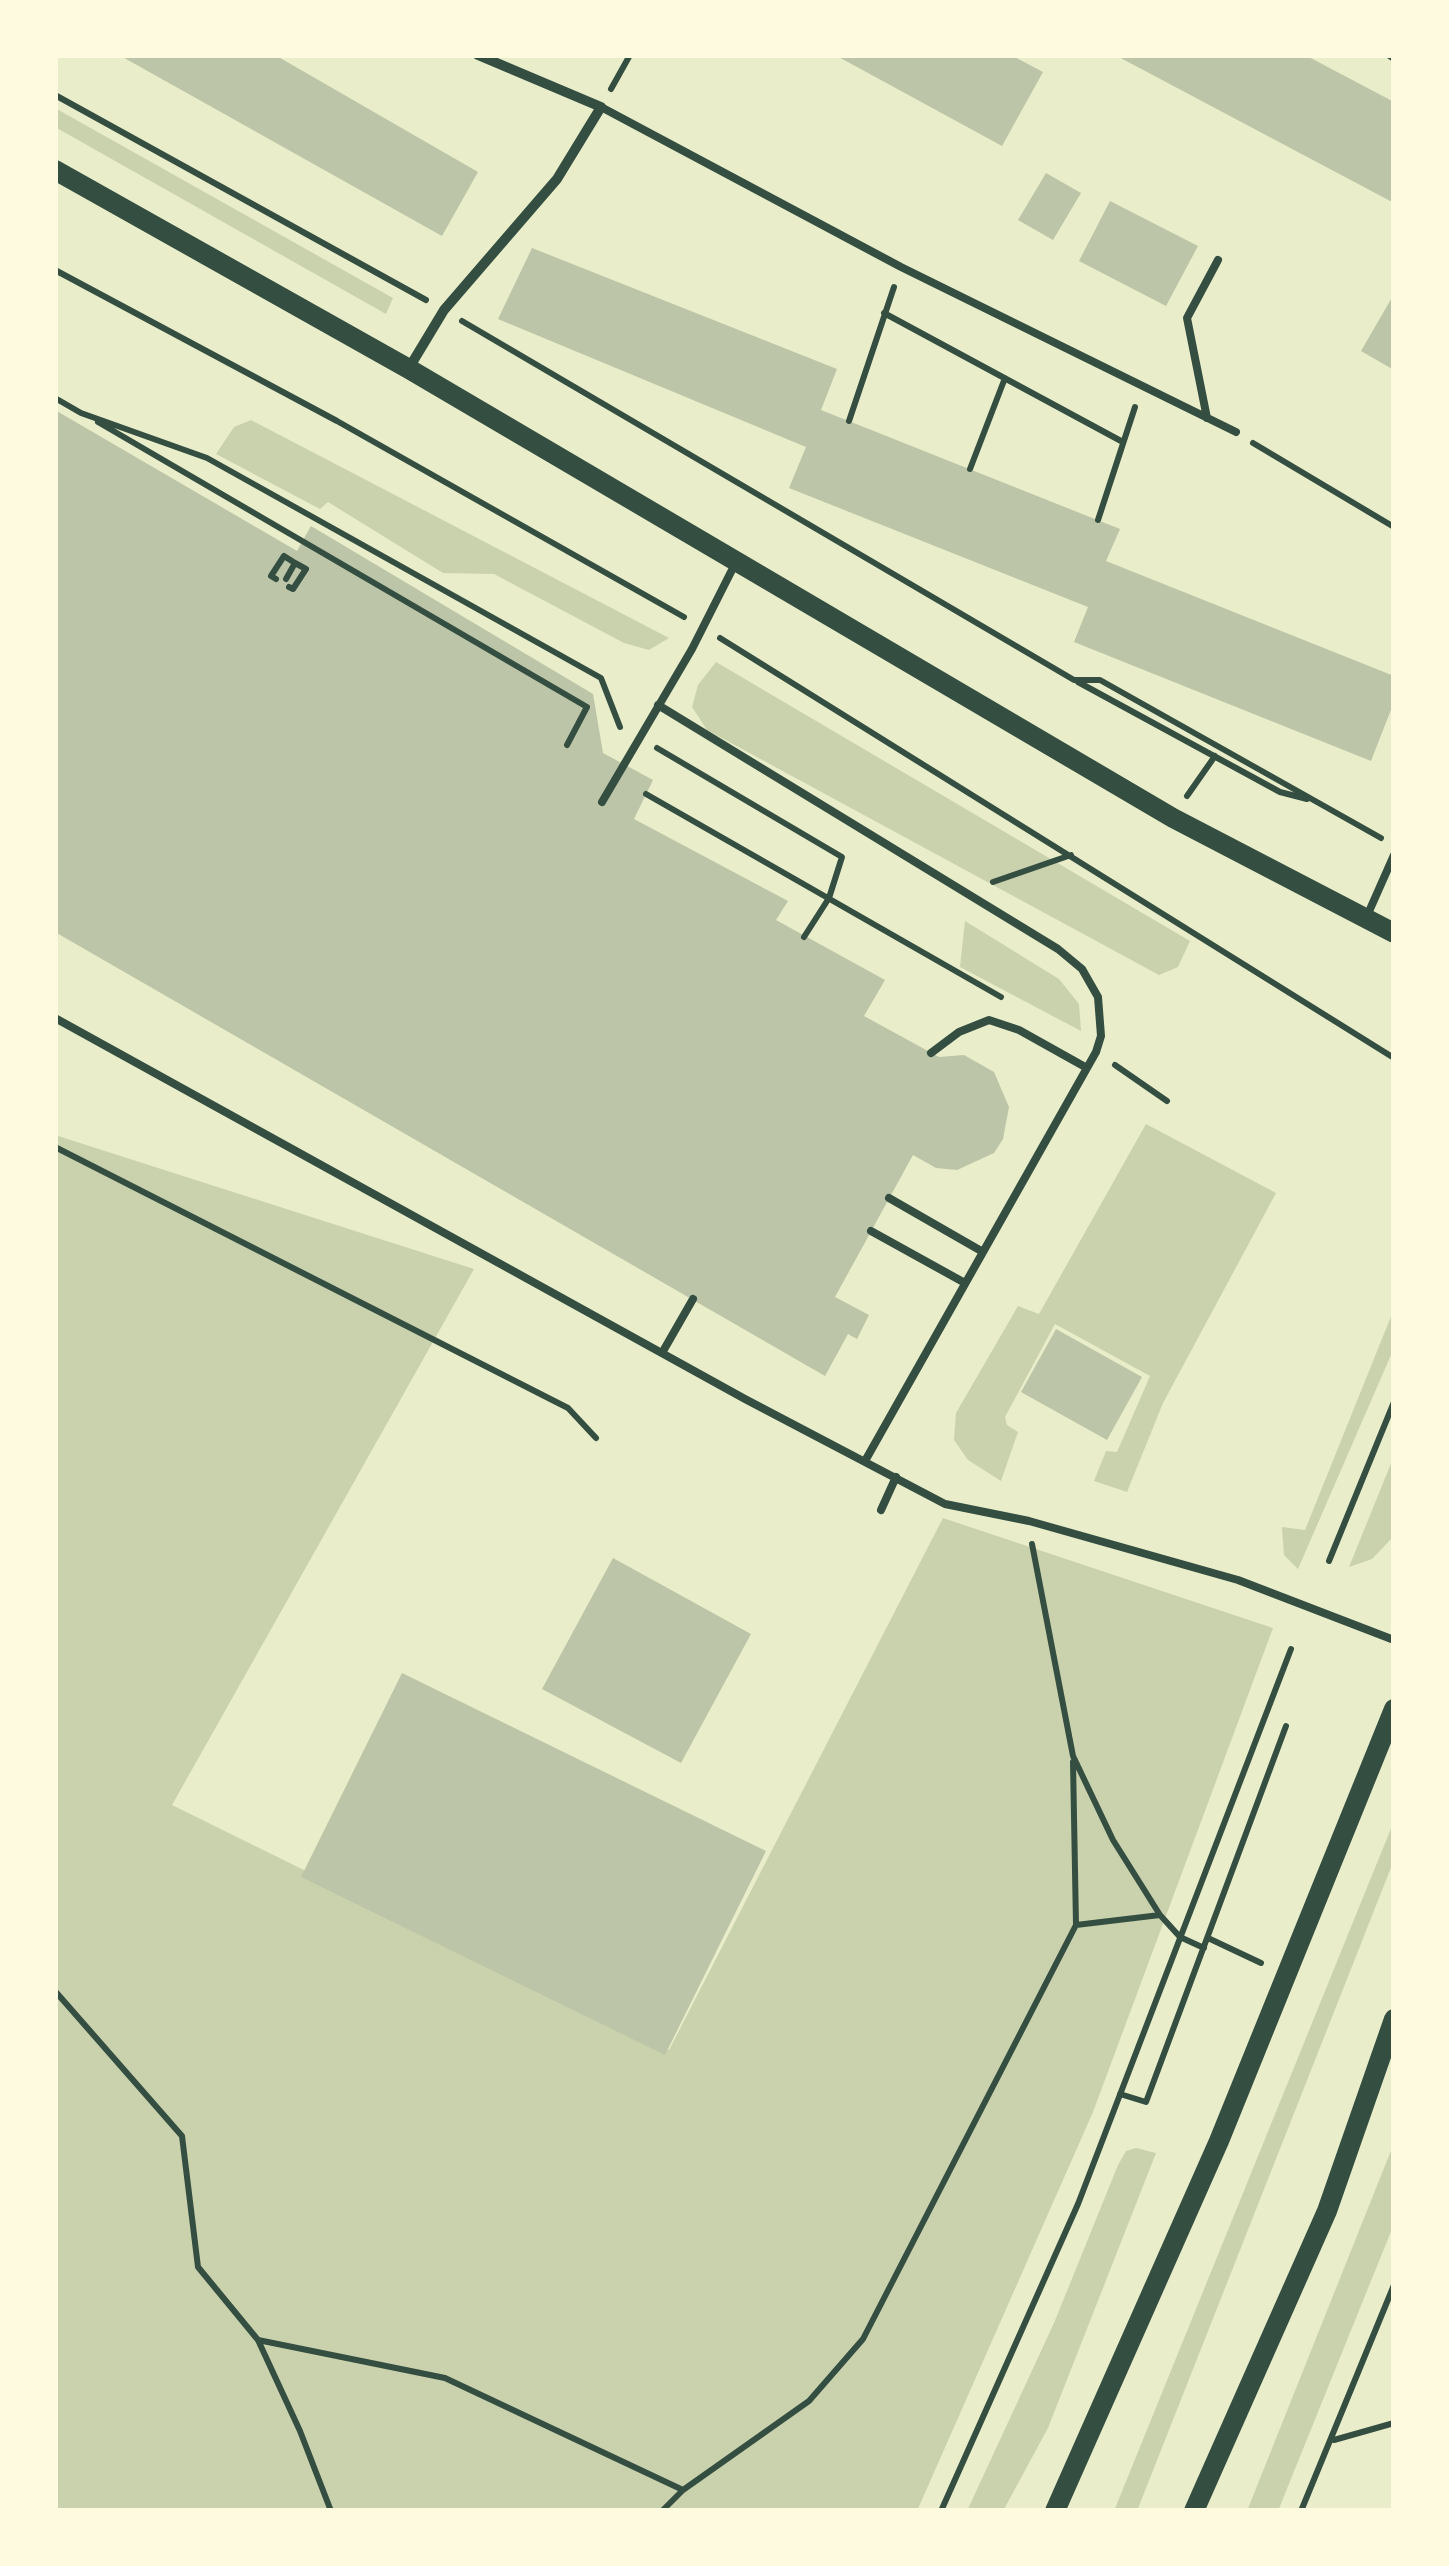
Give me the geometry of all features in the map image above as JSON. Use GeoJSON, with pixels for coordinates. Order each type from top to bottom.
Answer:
{"type":"FeatureCollection","features":[{"type":"Feature","properties":{"kind":"main road"},"geometry":{"type":"LineString","coordinates":[[55,170],[409,369],[1172,818],[1394,932]]}},
{"type":"Feature","properties":{"kind":"main road"},"geometry":{"type":"LineString","coordinates":[[1365,920],[1394,942]]}},
{"type":"Feature","properties":{"kind":"main road"},"geometry":{"type":"LineString","coordinates":[[1055,2511],[1219,2141],[1394,1709]]}},
{"type":"Feature","properties":{"kind":"main road"},"geometry":{"type":"LineString","coordinates":[[1194,2511],[1327,2211],[1394,2019]]}},
{"type":"Feature","properties":{"kind":"street"},"geometry":{"type":"LineString","coordinates":[[409,369],[444,310],[557,180],[601,107],[478,55]]}},
{"type":"Feature","properties":{"kind":"lane"},"geometry":{"type":"LineString","coordinates":[[601,107],[901,268],[1236,432]]}},
{"type":"Feature","properties":{"kind":"lane"},"geometry":{"type":"LineString","coordinates":[[1207,418],[1187,318],[1218,260]]}},
{"type":"Feature","properties":{"kind":"lane"},"geometry":{"type":"LineString","coordinates":[[602,802],[736,564]]}},
{"type":"Feature","properties":{"kind":"lane"},"geometry":{"type":"LineString","coordinates":[[658,705],[1058,948],[1082,969],[1098,996],[1101,1036],[1096,1052],[865,1461]]}},
{"type":"Feature","properties":{"kind":"lane"},"geometry":{"type":"LineString","coordinates":[[1365,920],[1394,855]]}},
{"type":"Feature","properties":{"kind":"lane"},"geometry":{"type":"LineString","coordinates":[[55,1018],[662,1353],[945,1504],[1028,1521],[1238,1580],[1394,1640]]}},
{"type":"Feature","properties":{"kind":"lane"},"geometry":{"type":"LineString","coordinates":[[931,1053],[958,1032],[989,1020],[1019,1030],[1087,1068]]}},
{"type":"Feature","properties":{"kind":"lane"},"geometry":{"type":"LineString","coordinates":[[889,1198],[982,1252]]}},
{"type":"Feature","properties":{"kind":"lane"},"geometry":{"type":"LineString","coordinates":[[871,1231],[965,1283]]}},
{"type":"Feature","properties":{"kind":"lane"},"geometry":{"type":"LineString","coordinates":[[662,1353],[693,1298]]}},
{"type":"Feature","properties":{"kind":"lane"},"geometry":{"type":"LineString","coordinates":[[881,1510],[896,1478]]}},
{"type":"Feature","properties":{"kind":"path"},"geometry":{"type":"LineString","coordinates":[[601,107],[630,55]]}},
{"type":"Feature","properties":{"kind":"path"},"geometry":{"type":"LineString","coordinates":[[55,94],[444,310],[1074,680],[1280,792],[1318,801]]}},
{"type":"Feature","properties":{"kind":"path"},"geometry":{"type":"LineString","coordinates":[[850,421],[901,268]]}},
{"type":"Feature","properties":{"kind":"path"},"geometry":{"type":"LineString","coordinates":[[55,270],[337,421],[700,626],[1394,1058]]}},
{"type":"Feature","properties":{"kind":"path"},"geometry":{"type":"LineString","coordinates":[[884,314],[1121,441]]}},
{"type":"Feature","properties":{"kind":"path"},"geometry":{"type":"LineString","coordinates":[[970,470],[1005,378]]}},
{"type":"Feature","properties":{"kind":"path"},"geometry":{"type":"LineString","coordinates":[[1098,520],[1121,441],[1143,387]]}},
{"type":"Feature","properties":{"kind":"path"},"geometry":{"type":"LineString","coordinates":[[55,398],[587,707],[566,745]]}},
{"type":"Feature","properties":{"kind":"path"},"geometry":{"type":"LineString","coordinates":[[75,422],[81,413]]}},
{"type":"Feature","properties":{"kind":"path"},"geometry":{"type":"LineString","coordinates":[[81,413],[207,458],[601,678],[619,726],[842,857],[829,898],[804,937]]}},
{"type":"Feature","properties":{"kind":"path"},"geometry":{"type":"LineString","coordinates":[[1236,432],[1394,527]]}},
{"type":"Feature","properties":{"kind":"path"},"geometry":{"type":"LineString","coordinates":[[276,579],[271,576],[284,556],[295,563],[306,570],[294,589],[287,583],[295,563]]}},
{"type":"Feature","properties":{"kind":"path"},"geometry":{"type":"LineString","coordinates":[[1074,680],[1100,680],[1394,846]]}},
{"type":"Feature","properties":{"kind":"path"},"geometry":{"type":"LineString","coordinates":[[1172,818],[1215,756]]}},
{"type":"Feature","properties":{"kind":"path"},"geometry":{"type":"LineString","coordinates":[[646,794],[1012,1004]]}},
{"type":"Feature","properties":{"kind":"path"},"geometry":{"type":"LineString","coordinates":[[968,890],[1072,855]]}},
{"type":"Feature","properties":{"kind":"path"},"geometry":{"type":"LineString","coordinates":[[1096,1052],[1167,1100]]}},
{"type":"Feature","properties":{"kind":"path"},"geometry":{"type":"LineString","coordinates":[[55,1147],[568,1408],[596,1438]]}},
{"type":"Feature","properties":{"kind":"path"},"geometry":{"type":"LineString","coordinates":[[1329,1561],[1394,1402]]}},
{"type":"Feature","properties":{"kind":"path"},"geometry":{"type":"LineString","coordinates":[[662,2511],[682,2490],[809,2402],[863,2339],[1076,1925],[1073,1756],[1028,1521]]}},
{"type":"Feature","properties":{"kind":"path"},"geometry":{"type":"LineString","coordinates":[[941,2511],[1078,2204],[1291,1650]]}},
{"type":"Feature","properties":{"kind":"path"},"geometry":{"type":"LineString","coordinates":[[1120,2094],[1146,2102],[1286,1726]]}},
{"type":"Feature","properties":{"kind":"path"},"geometry":{"type":"LineString","coordinates":[[1073,1756],[1113,1840],[1160,1914],[1180,1938],[1204,1948]]}},
{"type":"Feature","properties":{"kind":"path"},"geometry":{"type":"LineString","coordinates":[[1076,1925],[1160,1914]]}},
{"type":"Feature","properties":{"kind":"path"},"geometry":{"type":"LineString","coordinates":[[1208,1938],[1286,1974]]}},
{"type":"Feature","properties":{"kind":"path"},"geometry":{"type":"LineString","coordinates":[[55,1991],[182,2136],[198,2266],[258,2340],[331,2511]]}},
{"type":"Feature","properties":{"kind":"path"},"geometry":{"type":"LineString","coordinates":[[1302,2511],[1391,2308],[1394,2286]]}},
{"type":"Feature","properties":{"kind":"path"},"geometry":{"type":"LineString","coordinates":[[258,2340],[445,2378],[682,2490]]}},
{"type":"Feature","properties":{"kind":"path"},"geometry":{"type":"LineString","coordinates":[[1333,2440],[1394,2423]]}},
{"type":"Feature","properties":{"kind":"green space"},"geometry":{"type":"Polygon","coordinates":[[[55,108],[393,298],[386,314],[55,127],[55,108]]]}},
{"type":"Feature","properties":{"kind":"green space"},"geometry":{"type":"Polygon","coordinates":[[[251,420],[669,638],[649,650],[624,643],[494,574],[443,573],[328,502],[320,509],[216,454],[234,427],[251,420]]]}},
{"type":"Feature","properties":{"kind":"green space"},"geometry":{"type":"Polygon","coordinates":[[[716,662],[1190,941],[1178,967],[1159,975],[707,730],[692,707],[698,685],[716,662]]]}},
{"type":"Feature","properties":{"kind":"green space"},"geometry":{"type":"Polygon","coordinates":[[[965,921],[1059,979],[1079,1004],[1081,1031],[960,967],[965,921]]]}},
{"type":"Feature","properties":{"kind":"green space"},"geometry":{"type":"Polygon","coordinates":[[[1146,1124],[1276,1193],[1163,1403],[1127,1492],[1094,1481],[1106,1451],[1117,1452],[1150,1376],[1055,1324],[1005,1417],[1007,1425],[1018,1432],[1001,1481],[968,1460],[954,1440],[956,1413],[1018,1306],[1039,1314],[1146,1124]]]}},
{"type":"Feature","properties":{"kind":"green space"},"geometry":{"type":"Polygon","coordinates":[[[55,1135],[474,1269],[172,1805],[669,2050],[943,1518],[1273,1628],[1093,2112],[917,2511],[55,2511],[55,1135]]]}},
{"type":"Feature","properties":{"kind":"green space"},"geometry":{"type":"Polygon","coordinates":[[[1394,1309],[1394,1348],[1298,1569],[1284,1555],[1282,1527],[1305,1530],[1394,1309]]]}},
{"type":"Feature","properties":{"kind":"green space"},"geometry":{"type":"Polygon","coordinates":[[[1394,1456],[1394,1536],[1372,1559],[1349,1567],[1394,1456]]]}},
{"type":"Feature","properties":{"kind":"green space"},"geometry":{"type":"Polygon","coordinates":[[[1394,1821],[1394,1860],[1137,2511],[1114,2511],[1394,1821]]]}},
{"type":"Feature","properties":{"kind":"green space"},"geometry":{"type":"Polygon","coordinates":[[[1394,2143],[1394,2224],[1278,2511],[1247,2511],[1394,2143]]]}},
{"type":"Feature","properties":{"kind":"green space"},"geometry":{"type":"Polygon","coordinates":[[[1136,2148],[1156,2153],[1048,2428],[1003,2511],[967,2511],[1054,2323],[1118,2165],[1126,2151],[1136,2148]]]}},
{"type":"Feature","properties":{"kind":"building"},"geometry":{"type":"Polygon","coordinates":[[[119,55],[275,55],[478,172],[442,236],[119,55]]]}},
{"type":"Feature","properties":{"kind":"building"},"geometry":{"type":"Polygon","coordinates":[[[835,55],[1011,55],[1043,72],[1002,146],[835,55]]]}},
{"type":"Feature","properties":{"kind":"building"},"geometry":{"type":"Polygon","coordinates":[[[1115,55],[1305,55],[1394,102],[1394,203],[1115,55]]]}},
{"type":"Feature","properties":{"kind":"building"},"geometry":{"type":"Polygon","coordinates":[[[1046,173],[1081,193],[1053,240],[1018,220],[1046,173]]]}},
{"type":"Feature","properties":{"kind":"building"},"geometry":{"type":"Polygon","coordinates":[[[1110,201],[1198,246],[1166,306],[1079,261],[1110,201]]]}},
{"type":"Feature","properties":{"kind":"building"},"geometry":{"type":"Polygon","coordinates":[[[532,248],[837,369],[821,410],[1120,529],[1106,561],[1394,676],[1394,702],[1371,761],[1074,642],[1088,607],[789,488],[806,447],[498,319],[532,248]]]}},
{"type":"Feature","properties":{"kind":"building"},"geometry":{"type":"Polygon","coordinates":[[[1394,294],[1394,370],[1361,351],[1394,294]]]}},
{"type":"Feature","properties":{"kind":"building"},"geometry":{"type":"Polygon","coordinates":[[[55,410],[297,551],[311,526],[593,694],[603,753],[653,780],[634,819],[788,901],[776,920],[885,980],[864,1016],[939,1057],[964,1055],[994,1072],[1009,1107],[1003,1139],[994,1153],[957,1170],[936,1168],[913,1155],[835,1297],[869,1315],[857,1339],[848,1334],[825,1376],[55,932],[55,410]]]}},
{"type":"Feature","properties":{"kind":"building"},"geometry":{"type":"Polygon","coordinates":[[[1056,1329],[1142,1377],[1107,1440],[1021,1392],[1056,1329]]]}},
{"type":"Feature","properties":{"kind":"building"},"geometry":{"type":"Polygon","coordinates":[[[613,1558],[751,1634],[681,1763],[542,1689],[613,1558]]]}},
{"type":"Feature","properties":{"kind":"building"},"geometry":{"type":"Polygon","coordinates":[[[402,1673],[766,1851],[665,2055],[301,1877],[402,1673]]]}}]}
